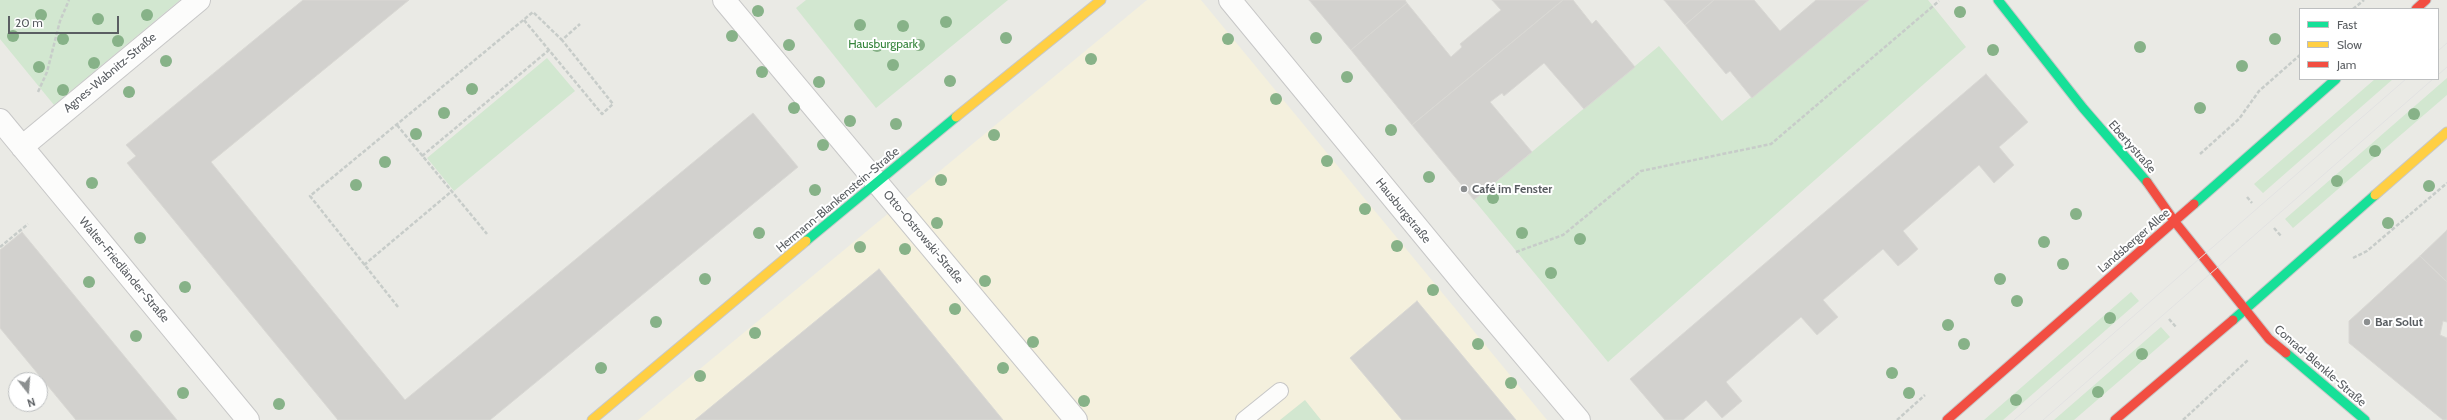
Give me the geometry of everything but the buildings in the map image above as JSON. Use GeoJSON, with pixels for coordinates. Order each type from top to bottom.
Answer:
{"type":"FeatureCollection","features":[{"type":"Feature","properties":{"kind":"street","name":"Agnes-Wabnitz-Straße"},"geometry":{"type":"LineString","coordinates":[[22,147],[199,0]]}},
{"type":"Feature","properties":{"kind":"street","name":"Otto-Ostrowski-Straße"},"geometry":{"type":"LineString","coordinates":[[724,0],[1076,420]]}},
{"type":"Feature","properties":{"kind":"street","name":"Hermann-Blankenstein-Straße"},"geometry":{"type":"LineString","coordinates":[[592,420],[877,182],[1101,0]]}},
{"type":"Feature","properties":{"kind":"street","name":"Hausburgstraße"},"geometry":{"type":"LineString","coordinates":[[1230,0],[1469,290],[1579,420]]}},
{"type":"Feature","properties":{"kind":"street","name":"Ebertystraße"},"geometry":{"type":"LineString","coordinates":[[1998,0],[2087,113],[2156,193],[2175,222],[2245,310]]}},
{"type":"Feature","properties":{"kind":"street"},"geometry":{"type":"LineString","coordinates":[[2417,8],[2426,0]]}},
{"type":"Feature","properties":{"kind":"street","name":"Landsberger Allee"},"geometry":{"type":"LineString","coordinates":[[1947,420],[2175,222],[2335,80]]}},
{"type":"Feature","properties":{"kind":"street","name":"Walter-Friedländer-Straße"},"geometry":{"type":"LineString","coordinates":[[0,120],[248,420]]}},
{"type":"Feature","properties":{"kind":"street"},"geometry":{"type":"LineString","coordinates":[[2114,420],[2245,310],[2447,132]]}},
{"type":"Feature","properties":{"kind":"street","name":"Conrad-Blenkle-Straße"},"geometry":{"type":"LineString","coordinates":[[2245,310],[2269,339],[2365,420]]}},
{"type":"Feature","properties":{"kind":"lane"},"geometry":{"type":"LineString","coordinates":[[1244,420],[1280,391]]}},
{"type":"Feature","properties":{"kind":"path"},"geometry":{"type":"LineString","coordinates":[[36,96],[47,72],[60,21],[69,0]]}},
{"type":"Feature","properties":{"kind":"path"},"geometry":{"type":"LineString","coordinates":[[2354,8],[2364,0]]}},
{"type":"Feature","properties":{"kind":"path"},"geometry":{"type":"LineString","coordinates":[[1516,252],[1563,235],[1641,171],[1771,144],[1939,1]]}},
{"type":"Feature","properties":{"kind":"path"},"geometry":{"type":"LineString","coordinates":[[398,307],[310,196],[533,12],[562,40],[613,104],[602,114],[524,20]]}},
{"type":"Feature","properties":{"kind":"path"},"geometry":{"type":"LineString","coordinates":[[562,40],[580,24]]}},
{"type":"Feature","properties":{"kind":"path"},"geometry":{"type":"LineString","coordinates":[[422,156],[550,50]]}},
{"type":"Feature","properties":{"kind":"path"},"geometry":{"type":"LineString","coordinates":[[2204,150],[2239,119],[2259,91],[2299,57]]}},
{"type":"Feature","properties":{"kind":"path"},"geometry":{"type":"LineString","coordinates":[[396,125],[487,234]]}},
{"type":"Feature","properties":{"kind":"path"},"geometry":{"type":"LineString","coordinates":[[2348,261],[2367,251],[2447,182]]}},
{"type":"Feature","properties":{"kind":"path"},"geometry":{"type":"LineString","coordinates":[[364,265],[452,191]]}},
{"type":"Feature","properties":{"kind":"path"},"geometry":{"type":"LineString","coordinates":[[0,247],[28,224]]}},
{"type":"Feature","properties":{"kind":"path"},"geometry":{"type":"LineString","coordinates":[[2274,228],[2283,238]]}},
{"type":"Feature","properties":{"kind":"path"},"geometry":{"type":"LineString","coordinates":[[2169,319],[2178,329]]}},
{"type":"Feature","properties":{"kind":"path"},"geometry":{"type":"LineString","coordinates":[[2183,420],[2215,392]]}},
{"type":"Feature","properties":{"kind":"shaded area"},"geometry":{"type":"Polygon","coordinates":[[[1147,0],[1201,0],[1547,420],[638,420],[1147,0]]]}},
{"type":"Feature","properties":{"kind":"green space"},"geometry":{"type":"Polygon","coordinates":[[[0,0],[180,0],[54,105],[0,39],[0,0]]]}},
{"type":"Feature","properties":{"kind":"green space","name":"Hausburgpark"},"geometry":{"type":"Polygon","coordinates":[[[806,0],[1008,0],[876,108],[796,8],[806,0]]]}},
{"type":"Feature","properties":{"kind":"green space"},"geometry":{"type":"Polygon","coordinates":[[[1869,0],[1928,0],[1966,47],[1608,362],[1474,200],[1659,46],[1722,121],[1869,0]]]}},
{"type":"Feature","properties":{"kind":"green space"},"geometry":{"type":"Polygon","coordinates":[[[547,58],[575,91],[454,191],[427,158],[547,58]]]}},
{"type":"Feature","properties":{"kind":"green space"},"geometry":{"type":"Polygon","coordinates":[[[2447,78],[2447,95],[2293,228],[2285,219],[2447,78]]]}},
{"type":"Feature","properties":{"kind":"green space"},"geometry":{"type":"Polygon","coordinates":[[[2374,80],[2392,80],[2263,193],[2254,184],[2374,80]]]}},
{"type":"Feature","properties":{"kind":"green space"},"geometry":{"type":"Polygon","coordinates":[[[2131,292],[2139,301],[2003,420],[1984,420],[2131,292]]]}},
{"type":"Feature","properties":{"kind":"green space"},"geometry":{"type":"Polygon","coordinates":[[[2161,327],[2170,337],[2074,420],[2054,420],[2161,327]]]}},
{"type":"Feature","properties":{"kind":"green space"},"geometry":{"type":"Polygon","coordinates":[[[1305,400],[1321,420],[1280,420],[1305,400]]]}},
{"type":"Feature","properties":{"kind":"tram line"},"geometry":{"type":"LineString","coordinates":[[2439,50],[2447,43]]}},
{"type":"Feature","properties":{"kind":"tram line"},"geometry":{"type":"LineString","coordinates":[[2439,74],[2447,67]]}},
{"type":"Feature","properties":{"kind":"tram line"},"geometry":{"type":"LineString","coordinates":[[2014,420],[2405,80]]}},
{"type":"Feature","properties":{"kind":"tram line"},"geometry":{"type":"LineString","coordinates":[[2043,420],[2432,80]]}},
{"type":"Feature","properties":{"kind":"traffic: fast"},"geometry":{"type":"LineString","coordinates":[[1998,0],[2083,108],[2147,182]]}},
{"type":"Feature","properties":{"kind":"traffic: fast"},"geometry":{"type":"LineString","coordinates":[[2194,204],[2335,80]]}},
{"type":"Feature","properties":{"kind":"traffic: fast"},"geometry":{"type":"LineString","coordinates":[[806,241],[956,117]]}},
{"type":"Feature","properties":{"kind":"traffic: fast"},"geometry":{"type":"LineString","coordinates":[[2233,320],[2375,195]]}},
{"type":"Feature","properties":{"kind":"traffic: fast"},"geometry":{"type":"LineString","coordinates":[[2286,353],[2365,420]]}},
{"type":"Feature","properties":{"kind":"traffic: slow"},"geometry":{"type":"LineString","coordinates":[[956,117],[1101,0]]}},
{"type":"Feature","properties":{"kind":"traffic: slow"},"geometry":{"type":"LineString","coordinates":[[2375,195],[2447,132]]}},
{"type":"Feature","properties":{"kind":"traffic: slow"},"geometry":{"type":"LineString","coordinates":[[592,420],[806,241]]}},
{"type":"Feature","properties":{"kind":"traffic: jam"},"geometry":{"type":"LineString","coordinates":[[2417,8],[2426,0]]}},
{"type":"Feature","properties":{"kind":"traffic: jam"},"geometry":{"type":"LineString","coordinates":[[2147,182],[2175,222],[2269,339],[2286,353]]}},
{"type":"Feature","properties":{"kind":"traffic: jam"},"geometry":{"type":"LineString","coordinates":[[1947,420],[2194,204]]}},
{"type":"Feature","properties":{"kind":"traffic: jam"},"geometry":{"type":"LineString","coordinates":[[2115,420],[2233,320]]}},
{"type":"Feature","properties":{"kind":"place","name":"Café im Fenster"},"geometry":{"type":"Point","coordinates":[1464,189]}},
{"type":"Feature","properties":{"kind":"place","name":"Bar Solut"},"geometry":{"type":"Point","coordinates":[2367,322]}}]}
